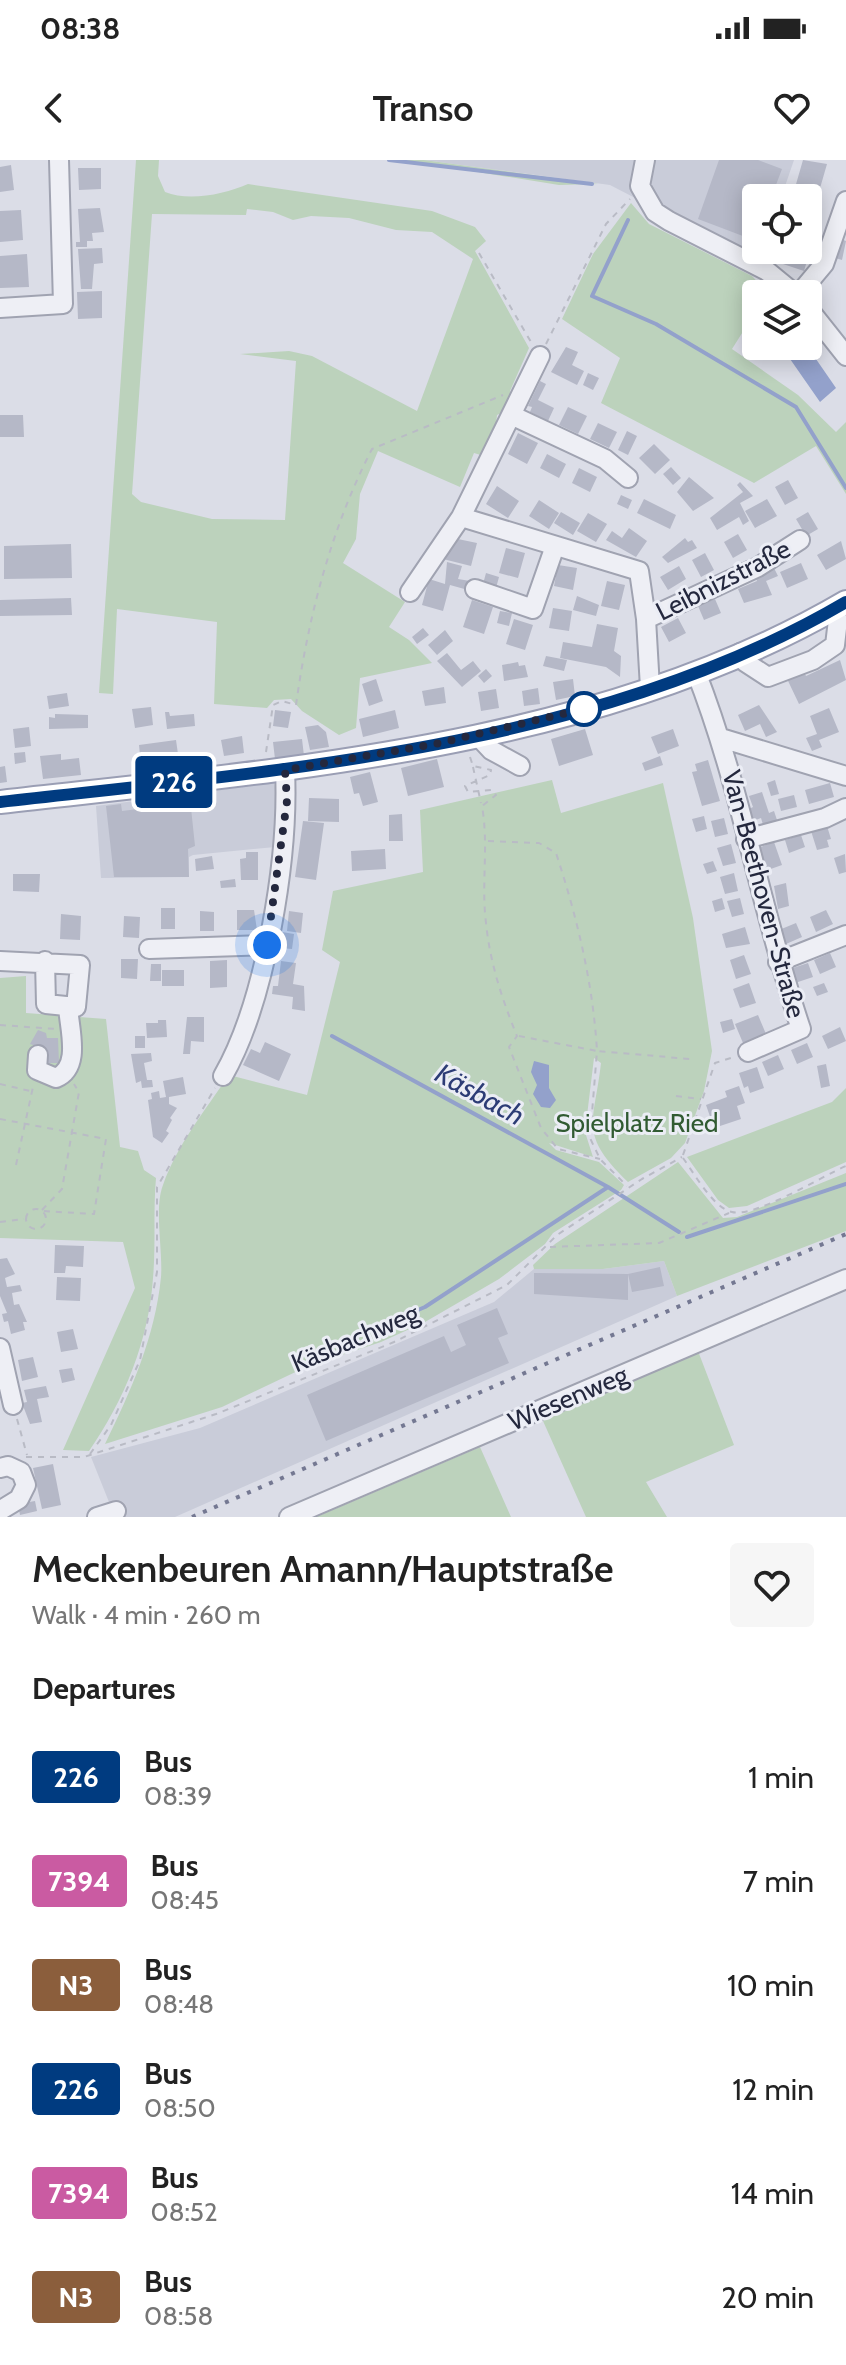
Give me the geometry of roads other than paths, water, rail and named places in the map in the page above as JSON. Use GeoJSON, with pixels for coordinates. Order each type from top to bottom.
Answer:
{"type":"FeatureCollection","features":[{"type":"Feature","properties":{"kind":"main road"},"geometry":{"type":"LineString","coordinates":[[0,802],[471,737],[555,718],[696,672],[840,606]]}},
{"type":"Feature","properties":{"kind":"street"},"geometry":{"type":"LineString","coordinates":[[0,308],[63,304],[59,160]]}},
{"type":"Feature","properties":{"kind":"street"},"geometry":{"type":"LineString","coordinates":[[645,160],[640,175],[643,194],[655,212],[779,280]]}},
{"type":"Feature","properties":{"kind":"street"},"geometry":{"type":"LineString","coordinates":[[810,280],[824,264],[845,209]]}},
{"type":"Feature","properties":{"kind":"street"},"geometry":{"type":"LineString","coordinates":[[822,326],[846,356]]}},
{"type":"Feature","properties":{"kind":"street"},"geometry":{"type":"LineString","coordinates":[[410,592],[461,517],[540,356]]}},
{"type":"Feature","properties":{"kind":"street"},"geometry":{"type":"LineString","coordinates":[[511,415],[605,459],[628,478]]}},
{"type":"Feature","properties":{"kind":"street"},"geometry":{"type":"LineString","coordinates":[[461,517],[639,571],[646,619],[650,688]]}},
{"type":"Feature","properties":{"kind":"street","name":"Leibnizstraße"},"geometry":{"type":"LineString","coordinates":[[646,619],[758,567],[800,540]]}},
{"type":"Feature","properties":{"kind":"street"},"geometry":{"type":"LineString","coordinates":[[475,589],[533,609],[555,546]]}},
{"type":"Feature","properties":{"kind":"street"},"geometry":{"type":"LineString","coordinates":[[740,653],[745,662],[768,677],[792,670],[835,645],[840,606]]}},
{"type":"Feature","properties":{"kind":"street","name":"Van-Beethoven-Straße"},"geometry":{"type":"LineString","coordinates":[[696,672],[721,738],[778,962],[801,1029],[748,1052]]}},
{"type":"Feature","properties":{"kind":"street"},"geometry":{"type":"LineString","coordinates":[[471,737],[520,766]]}},
{"type":"Feature","properties":{"kind":"street"},"geometry":{"type":"LineString","coordinates":[[721,738],[846,776]]}},
{"type":"Feature","properties":{"kind":"street"},"geometry":{"type":"LineString","coordinates":[[223,1076],[238,1049],[267,945],[287,801],[275,765]]}},
{"type":"Feature","properties":{"kind":"street"},"geometry":{"type":"LineString","coordinates":[[746,839],[825,818],[846,808]]}},
{"type":"Feature","properties":{"kind":"street"},"geometry":{"type":"LineString","coordinates":[[778,962],[846,935]]}},
{"type":"Feature","properties":{"kind":"street"},"geometry":{"type":"LineString","coordinates":[[149,949],[267,945]]}},
{"type":"Feature","properties":{"kind":"street"},"geometry":{"type":"LineString","coordinates":[[0,961],[45,961],[80,965],[76,1007],[46,1004],[45,961]]}},
{"type":"Feature","properties":{"kind":"street"},"geometry":{"type":"LineString","coordinates":[[37,1062],[56,1078],[65,1074],[71,1065],[68,1006]]}},
{"type":"Feature","properties":{"kind":"street","name":"Wiesenweg"},"geometry":{"type":"LineString","coordinates":[[289,1517],[846,1279]]}},
{"type":"Feature","properties":{"kind":"street"},"geometry":{"type":"LineString","coordinates":[[0,1348],[13,1405]]}},
{"type":"Feature","properties":{"kind":"street"},"geometry":{"type":"LineString","coordinates":[[0,1512],[19,1499],[26,1485],[21,1472],[7,1463]]}},
{"type":"Feature","properties":{"kind":"street"},"geometry":{"type":"LineString","coordinates":[[97,1517],[116,1511]]}},
{"type":"Feature","properties":{"kind":"water"},"geometry":{"type":"Polygon","coordinates":[[[791,360],[817,360],[836,388],[820,402],[791,360]]]}},
{"type":"Feature","properties":{"kind":"water"},"geometry":{"type":"Polygon","coordinates":[[[534,1061],[549,1065],[549,1088],[556,1100],[550,1108],[541,1107],[533,1094],[537,1085],[531,1072],[534,1061]]]}},
{"type":"Feature","properties":{"kind":"waterway"},"geometry":{"type":"LineString","coordinates":[[389,160],[592,184]]}},
{"type":"Feature","properties":{"kind":"waterway"},"geometry":{"type":"LineString","coordinates":[[628,220],[592,296],[656,324],[796,407],[846,488]]}},
{"type":"Feature","properties":{"kind":"waterway","name":"Käsbach"},"geometry":{"type":"LineString","coordinates":[[332,1036],[608,1187],[679,1232]]}},
{"type":"Feature","properties":{"kind":"waterway","name":"Käsbach"},"geometry":{"type":"LineString","coordinates":[[687,1237],[846,1184]]}},
{"type":"Feature","properties":{"kind":"waterway","name":"Käsbach"},"geometry":{"type":"LineString","coordinates":[[347,1340],[425,1307],[608,1187]]}},
{"type":"Feature","properties":{"kind":"railway"},"geometry":{"type":"LineString","coordinates":[[192,1517],[846,1234]]}},
{"type":"Feature","properties":{"kind":"park label","name":"Spielplatz Ried"},"geometry":{"type":"Point","coordinates":[637,1123]}}]}
